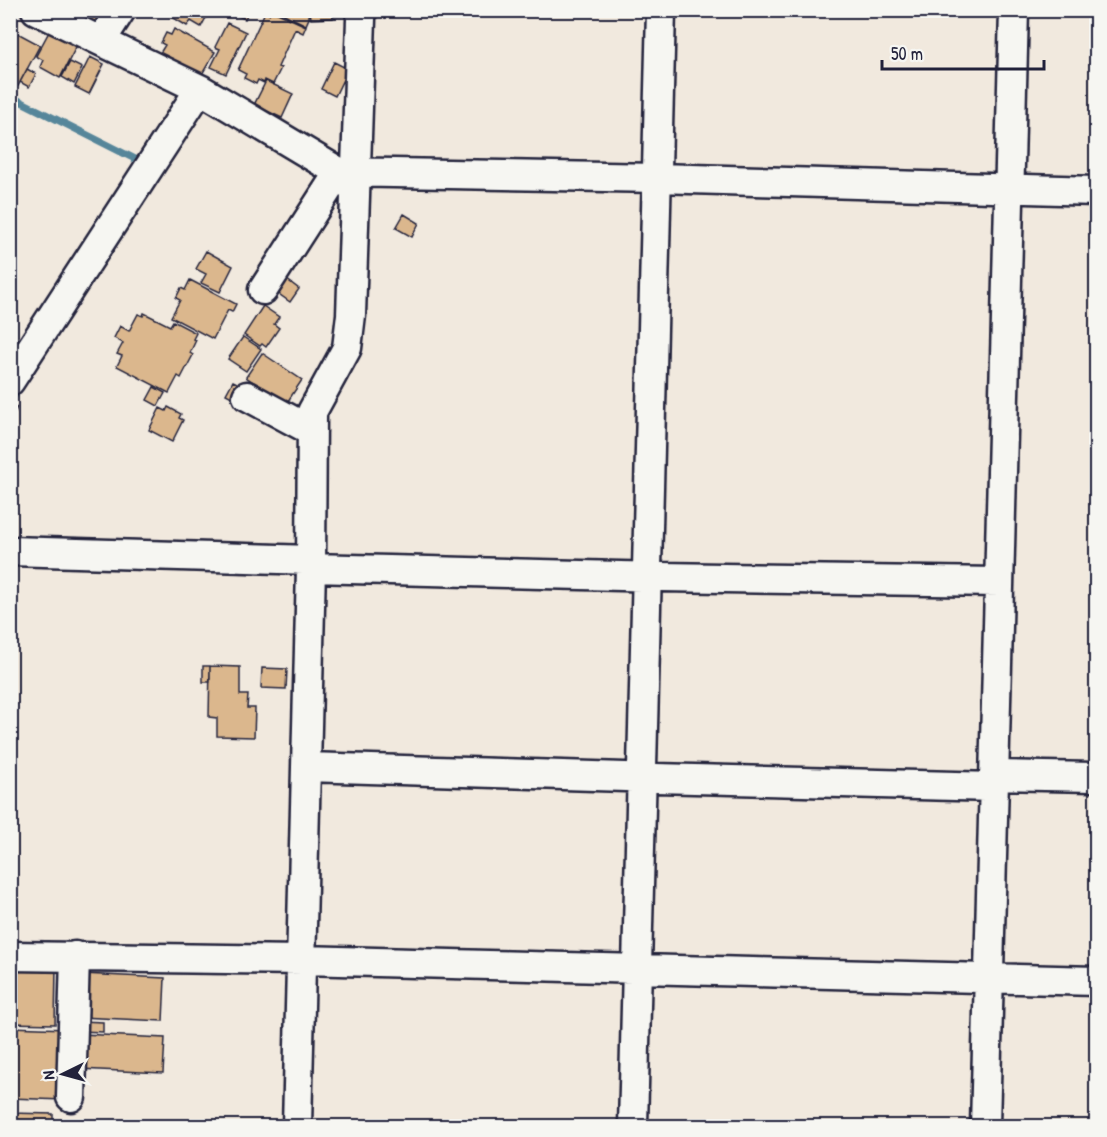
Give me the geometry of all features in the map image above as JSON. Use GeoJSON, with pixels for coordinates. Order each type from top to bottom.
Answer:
{"type":"FeatureCollection","features":[{"type":"Feature","properties":{"kind":"street"},"geometry":{"type":"LineString","coordinates":[[36,10],[200,89],[347,172],[664,178],[1096,191]]}},
{"type":"Feature","properties":{"kind":"street"},"geometry":{"type":"LineString","coordinates":[[101,42],[122,10]]}},
{"type":"Feature","properties":{"kind":"street"},"geometry":{"type":"LineString","coordinates":[[297,1126],[307,767],[312,412],[347,348],[351,315],[347,172],[360,10]]}},
{"type":"Feature","properties":{"kind":"street"},"geometry":{"type":"LineString","coordinates":[[661,10],[664,178]]}},
{"type":"Feature","properties":{"kind":"street"},"geometry":{"type":"LineString","coordinates":[[633,1126],[644,969],[664,178],[675,10]]}},
{"type":"Feature","properties":{"kind":"street"},"geometry":{"type":"LineString","coordinates":[[985,1126],[1014,10]]}},
{"type":"Feature","properties":{"kind":"street"},"geometry":{"type":"LineString","coordinates":[[10,381],[200,89]]}},
{"type":"Feature","properties":{"kind":"street"},"geometry":{"type":"LineString","coordinates":[[263,290],[347,172]]}},
{"type":"Feature","properties":{"kind":"street"},"geometry":{"type":"LineString","coordinates":[[247,396],[312,431]]}},
{"type":"Feature","properties":{"kind":"street"},"geometry":{"type":"LineString","coordinates":[[10,551],[654,576],[999,582]]}},
{"type":"Feature","properties":{"kind":"street"},"geometry":{"type":"LineString","coordinates":[[307,767],[649,778],[994,781],[1093,777]]}},
{"type":"Feature","properties":{"kind":"street"},"geometry":{"type":"LineString","coordinates":[[10,956],[302,960],[1096,981]]}},
{"type":"Feature","properties":{"kind":"street"},"geometry":{"type":"LineString","coordinates":[[71,1097],[75,956]]}},
{"type":"Feature","properties":{"kind":"street"},"geometry":{"type":"LineString","coordinates":[[644,969],[647,1126]]}},
{"type":"Feature","properties":{"kind":"building"},"geometry":{"type":"Polygon","coordinates":[[[72,10],[114,10],[104,28],[72,10]]]}},
{"type":"Feature","properties":{"kind":"building"},"geometry":{"type":"Polygon","coordinates":[[[171,10],[210,10],[201,27],[191,21],[187,26],[172,17],[174,14],[171,10]]]}},
{"type":"Feature","properties":{"kind":"building"},"geometry":{"type":"Polygon","coordinates":[[[232,10],[249,10],[245,19],[231,13],[232,10]]]}},
{"type":"Feature","properties":{"kind":"building"},"geometry":{"type":"Polygon","coordinates":[[[271,10],[306,26],[303,33],[295,29],[273,84],[265,80],[264,83],[258,80],[256,84],[244,78],[246,74],[238,70],[265,12],[269,14],[271,10]]]}},
{"type":"Feature","properties":{"kind":"building"},"geometry":{"type":"Polygon","coordinates":[[[276,10],[309,10],[309,18],[306,25],[276,10]]]}},
{"type":"Feature","properties":{"kind":"building"},"geometry":{"type":"Polygon","coordinates":[[[310,10],[332,10],[333,18],[311,19],[310,10]]]}},
{"type":"Feature","properties":{"kind":"building"},"geometry":{"type":"Polygon","coordinates":[[[227,23],[246,32],[226,74],[211,67],[220,49],[215,47],[227,23]]]}},
{"type":"Feature","properties":{"kind":"building"},"geometry":{"type":"Polygon","coordinates":[[[10,29],[40,45],[18,86],[10,83],[10,29]]]}},
{"type":"Feature","properties":{"kind":"building"},"geometry":{"type":"Polygon","coordinates":[[[174,29],[215,52],[201,76],[160,53],[165,45],[161,43],[166,33],[171,35],[174,29]]]}},
{"type":"Feature","properties":{"kind":"building"},"geometry":{"type":"Polygon","coordinates":[[[50,30],[77,45],[60,78],[40,67],[43,60],[36,56],[50,30]]]}},
{"type":"Feature","properties":{"kind":"building"},"geometry":{"type":"Polygon","coordinates":[[[90,57],[104,64],[89,94],[75,87],[90,57]]]}},
{"type":"Feature","properties":{"kind":"building"},"geometry":{"type":"Polygon","coordinates":[[[70,62],[82,68],[74,84],[62,77],[70,62]]]}},
{"type":"Feature","properties":{"kind":"building"},"geometry":{"type":"Polygon","coordinates":[[[334,62],[348,69],[335,96],[321,89],[334,62]]]}},
{"type":"Feature","properties":{"kind":"building"},"geometry":{"type":"Polygon","coordinates":[[[27,69],[36,74],[29,87],[20,82],[27,69]]]}},
{"type":"Feature","properties":{"kind":"building"},"geometry":{"type":"Polygon","coordinates":[[[266,81],[293,94],[282,118],[254,105],[266,81]]]}},
{"type":"Feature","properties":{"kind":"building"},"geometry":{"type":"Polygon","coordinates":[[[404,214],[419,223],[412,237],[396,228],[404,214]]]}},
{"type":"Feature","properties":{"kind":"building"},"geometry":{"type":"Polygon","coordinates":[[[206,251],[233,266],[220,292],[201,283],[206,274],[196,269],[206,251]]]}},
{"type":"Feature","properties":{"kind":"building"},"geometry":{"type":"Polygon","coordinates":[[[286,279],[299,289],[290,302],[276,292],[286,279]]]}},
{"type":"Feature","properties":{"kind":"building"},"geometry":{"type":"Polygon","coordinates":[[[190,280],[236,304],[232,312],[228,310],[213,339],[171,317],[180,300],[176,298],[181,288],[185,290],[190,280]]]}},
{"type":"Feature","properties":{"kind":"building"},"geometry":{"type":"Polygon","coordinates":[[[263,306],[279,317],[274,324],[279,328],[266,347],[262,344],[260,346],[244,335],[263,306]]]}},
{"type":"Feature","properties":{"kind":"building"},"geometry":{"type":"Polygon","coordinates":[[[144,313],[170,326],[173,321],[196,333],[193,339],[196,340],[190,353],[193,355],[181,378],[178,376],[169,393],[117,366],[122,356],[117,354],[123,343],[114,338],[120,326],[129,331],[138,314],[143,316],[144,313]]]}},
{"type":"Feature","properties":{"kind":"building"},"geometry":{"type":"Polygon","coordinates":[[[243,337],[261,349],[246,371],[228,359],[243,337]]]}},
{"type":"Feature","properties":{"kind":"building"},"geometry":{"type":"Polygon","coordinates":[[[262,353],[302,380],[286,404],[246,377],[262,353]]]}},
{"type":"Feature","properties":{"kind":"building"},"geometry":{"type":"Polygon","coordinates":[[[233,381],[247,388],[239,401],[226,394],[233,381]]]}},
{"type":"Feature","properties":{"kind":"building"},"geometry":{"type":"Polygon","coordinates":[[[154,387],[165,393],[158,406],[147,400],[154,387]]]}},
{"type":"Feature","properties":{"kind":"building"},"geometry":{"type":"Polygon","coordinates":[[[168,407],[181,414],[179,418],[183,420],[172,442],[149,430],[160,408],[166,411],[168,407]]]}},
{"type":"Feature","properties":{"kind":"building"},"geometry":{"type":"Polygon","coordinates":[[[203,666],[210,666],[210,682],[203,682],[203,666]]]}},
{"type":"Feature","properties":{"kind":"building"},"geometry":{"type":"Polygon","coordinates":[[[210,666],[240,667],[240,695],[248,695],[247,708],[255,708],[254,737],[217,736],[217,718],[209,717],[210,666]]]}},
{"type":"Feature","properties":{"kind":"building"},"geometry":{"type":"Polygon","coordinates":[[[262,668],[287,669],[286,689],[261,688],[262,668]]]}},
{"type":"Feature","properties":{"kind":"building"},"geometry":{"type":"Polygon","coordinates":[[[10,966],[56,967],[55,1024],[10,1023],[10,966]]]}},
{"type":"Feature","properties":{"kind":"building"},"geometry":{"type":"Polygon","coordinates":[[[82,974],[165,978],[163,1021],[80,1017],[82,974]]]}},
{"type":"Feature","properties":{"kind":"building"},"geometry":{"type":"Polygon","coordinates":[[[80,1021],[103,1022],[103,1032],[80,1031],[80,1021]]]}},
{"type":"Feature","properties":{"kind":"building"},"geometry":{"type":"Polygon","coordinates":[[[10,1027],[66,1029],[64,1100],[10,1098],[10,1027]]]}},
{"type":"Feature","properties":{"kind":"building"},"geometry":{"type":"Polygon","coordinates":[[[80,1034],[165,1038],[163,1073],[79,1069],[80,1034]]]}},
{"type":"Feature","properties":{"kind":"building"},"geometry":{"type":"Polygon","coordinates":[[[10,1113],[53,1114],[53,1126],[10,1126],[10,1113]]]}},
{"type":"Feature","properties":{"kind":"waterway"},"geometry":{"type":"LineString","coordinates":[[10,96],[143,163]]}},
{"type":"Feature","properties":{"kind":"waterway"},"geometry":{"type":"LineString","coordinates":[[10,404],[20,386]]}}]}
